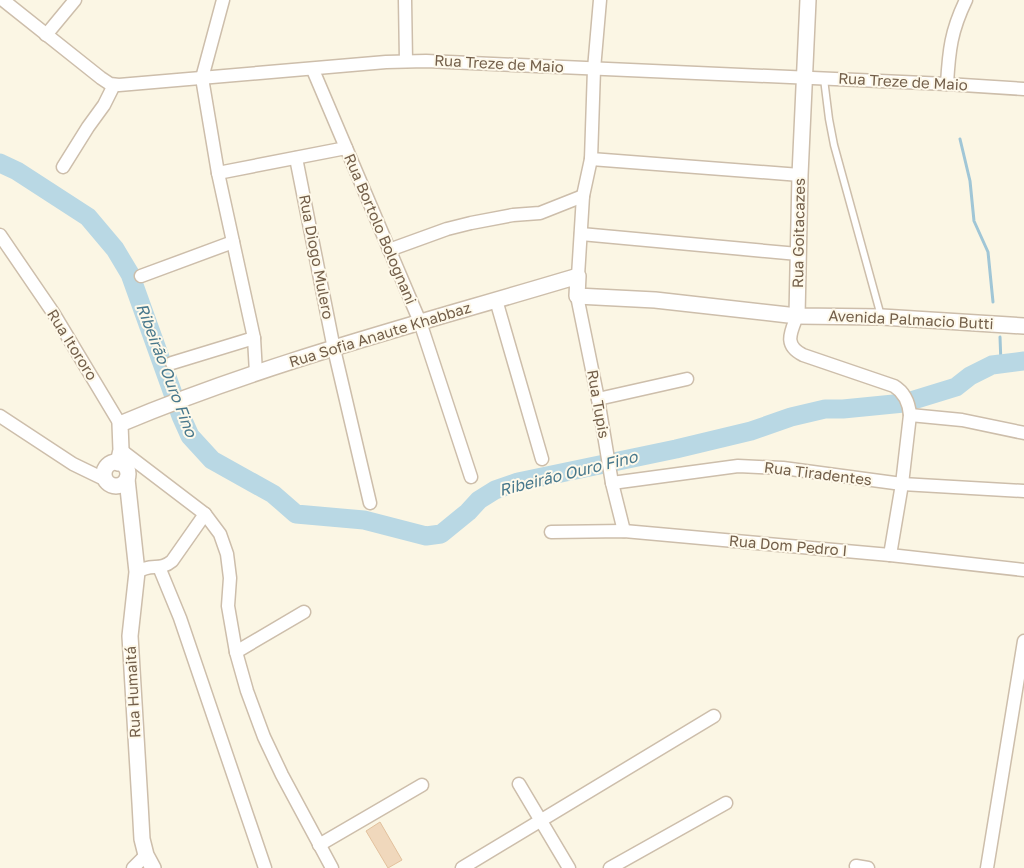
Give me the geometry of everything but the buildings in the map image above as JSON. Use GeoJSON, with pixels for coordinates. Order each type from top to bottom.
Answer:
{"type":"FeatureCollection","features":[{"type":"Feature","properties":{"kind":"street"},"geometry":{"type":"LineString","coordinates":[[3,0],[101,78],[114,85],[104,105],[63,167]]}},
{"type":"Feature","properties":{"kind":"street"},"geometry":{"type":"LineString","coordinates":[[46,35],[75,0]]}},
{"type":"Feature","properties":{"kind":"street"},"geometry":{"type":"LineString","coordinates":[[222,0],[202,78],[218,173],[254,338],[256,373]]}},
{"type":"Feature","properties":{"kind":"street"},"geometry":{"type":"LineString","coordinates":[[405,0],[406,61]]}},
{"type":"Feature","properties":{"kind":"street"},"geometry":{"type":"LineString","coordinates":[[578,276],[583,196],[591,159],[594,69],[600,0]]}},
{"type":"Feature","properties":{"kind":"street","name":"Rua Goitacazes"},"geometry":{"type":"LineString","coordinates":[[808,0],[800,175],[797,316],[790,341],[792,348],[797,352],[885,382],[901,390],[909,411]]}},
{"type":"Feature","properties":{"kind":"street"},"geometry":{"type":"LineString","coordinates":[[947,84],[950,41],[966,0]]}},
{"type":"Feature","properties":{"kind":"street","name":"Rua Treze de Maio"},"geometry":{"type":"LineString","coordinates":[[114,85],[406,61],[824,78],[1024,89]]}},
{"type":"Feature","properties":{"kind":"street","name":"Rua Bortolo Bolognani"},"geometry":{"type":"LineString","coordinates":[[312,70],[420,322],[471,476]]}},
{"type":"Feature","properties":{"kind":"street"},"geometry":{"type":"LineString","coordinates":[[218,173],[346,148]]}},
{"type":"Feature","properties":{"kind":"street","name":"Rua Diogo Mulero"},"geometry":{"type":"LineString","coordinates":[[296,158],[334,349],[370,504]]}},
{"type":"Feature","properties":{"kind":"street"},"geometry":{"type":"LineString","coordinates":[[591,159],[800,175]]}},
{"type":"Feature","properties":{"kind":"street"},"geometry":{"type":"LineString","coordinates":[[389,250],[471,222],[513,215],[540,213],[583,196]]}},
{"type":"Feature","properties":{"kind":"street"},"geometry":{"type":"LineString","coordinates":[[581,234],[798,254]]}},
{"type":"Feature","properties":{"kind":"street","name":"Rua Itororo"},"geometry":{"type":"LineString","coordinates":[[0,235],[54,314],[120,424],[120,456]]}},
{"type":"Feature","properties":{"kind":"street"},"geometry":{"type":"LineString","coordinates":[[141,276],[233,242]]}},
{"type":"Feature","properties":{"kind":"street","name":"Rua Sofia Anaute Khabbaz"},"geometry":{"type":"LineString","coordinates":[[120,424],[256,373],[420,322],[578,276]]}},
{"type":"Feature","properties":{"kind":"street","name":"Rua Tupis"},"geometry":{"type":"LineString","coordinates":[[578,276],[577,296],[598,399],[611,478],[624,531]]}},
{"type":"Feature","properties":{"kind":"street","name":"Avenida Palmacio Butti"},"geometry":{"type":"LineString","coordinates":[[577,296],[655,300],[797,316],[882,317],[1024,326]]}},
{"type":"Feature","properties":{"kind":"street"},"geometry":{"type":"LineString","coordinates":[[496,300],[542,459]]}},
{"type":"Feature","properties":{"kind":"street"},"geometry":{"type":"LineString","coordinates":[[172,363],[254,338]]}},
{"type":"Feature","properties":{"kind":"street"},"geometry":{"type":"LineString","coordinates":[[598,399],[687,380]]}},
{"type":"Feature","properties":{"kind":"street"},"geometry":{"type":"LineString","coordinates":[[890,555],[902,484],[909,411],[962,420],[1024,434]]}},
{"type":"Feature","properties":{"kind":"street","name":"Rua Humaitá"},"geometry":{"type":"LineString","coordinates":[[0,416],[73,464],[108,481],[131,515]]}},
{"type":"Feature","properties":{"kind":"street"},"geometry":{"type":"LineString","coordinates":[[127,479],[119,485],[108,481],[104,474],[109,465],[120,456],[205,514],[220,534],[227,554],[230,578],[228,606],[236,652],[247,691],[264,738],[332,868]]}},
{"type":"Feature","properties":{"kind":"street","name":"Rua Humaitá"},"geometry":{"type":"LineString","coordinates":[[120,456],[126,469],[136,572],[130,636],[131,668],[142,838],[150,861]]}},
{"type":"Feature","properties":{"kind":"street","name":"Rua Tiradentes"},"geometry":{"type":"LineString","coordinates":[[611,478],[738,466],[783,468],[902,484],[1024,491]]}},
{"type":"Feature","properties":{"kind":"street"},"geometry":{"type":"LineString","coordinates":[[136,572],[144,567],[166,567],[172,562],[205,514]]}},
{"type":"Feature","properties":{"kind":"street","name":"Rua Dom Pedro I"},"geometry":{"type":"LineString","coordinates":[[551,532],[624,531],[890,555],[1024,570]]}},
{"type":"Feature","properties":{"kind":"street"},"geometry":{"type":"LineString","coordinates":[[159,567],[180,618],[264,868]]}},
{"type":"Feature","properties":{"kind":"street"},"geometry":{"type":"LineString","coordinates":[[236,652],[304,612]]}},
{"type":"Feature","properties":{"kind":"street"},"geometry":{"type":"LineString","coordinates":[[987,868],[1024,641]]}},
{"type":"Feature","properties":{"kind":"street"},"geometry":{"type":"LineString","coordinates":[[462,868],[714,716]]}},
{"type":"Feature","properties":{"kind":"street"},"geometry":{"type":"LineString","coordinates":[[519,784],[569,868]]}},
{"type":"Feature","properties":{"kind":"street"},"geometry":{"type":"LineString","coordinates":[[319,845],[422,785]]}},
{"type":"Feature","properties":{"kind":"street"},"geometry":{"type":"LineString","coordinates":[[610,868],[726,803]]}},
{"type":"Feature","properties":{"kind":"street"},"geometry":{"type":"LineString","coordinates":[[133,868],[150,861]]}},
{"type":"Feature","properties":{"kind":"lane"},"geometry":{"type":"LineString","coordinates":[[824,78],[834,144],[882,317]]}},
{"type":"Feature","properties":{"kind":"waterway"},"geometry":{"type":"LineString","coordinates":[[960,139],[970,181],[974,221],[988,252],[993,302]]}},
{"type":"Feature","properties":{"kind":"waterway","name":"Ribeirão Ouro Fino"},"geometry":{"type":"LineString","coordinates":[[0,163],[17,171],[88,217],[115,249],[130,274],[190,436],[212,460],[273,494],[296,514],[364,520],[426,536],[441,534],[468,512],[479,500],[495,490],[518,482],[676,449],[751,431],[791,417],[825,409],[904,403],[956,387],[970,376],[992,365],[1024,361]]}},
{"type":"Feature","properties":{"kind":"waterway"},"geometry":{"type":"LineString","coordinates":[[1000,337],[1001,364]]}}]}
